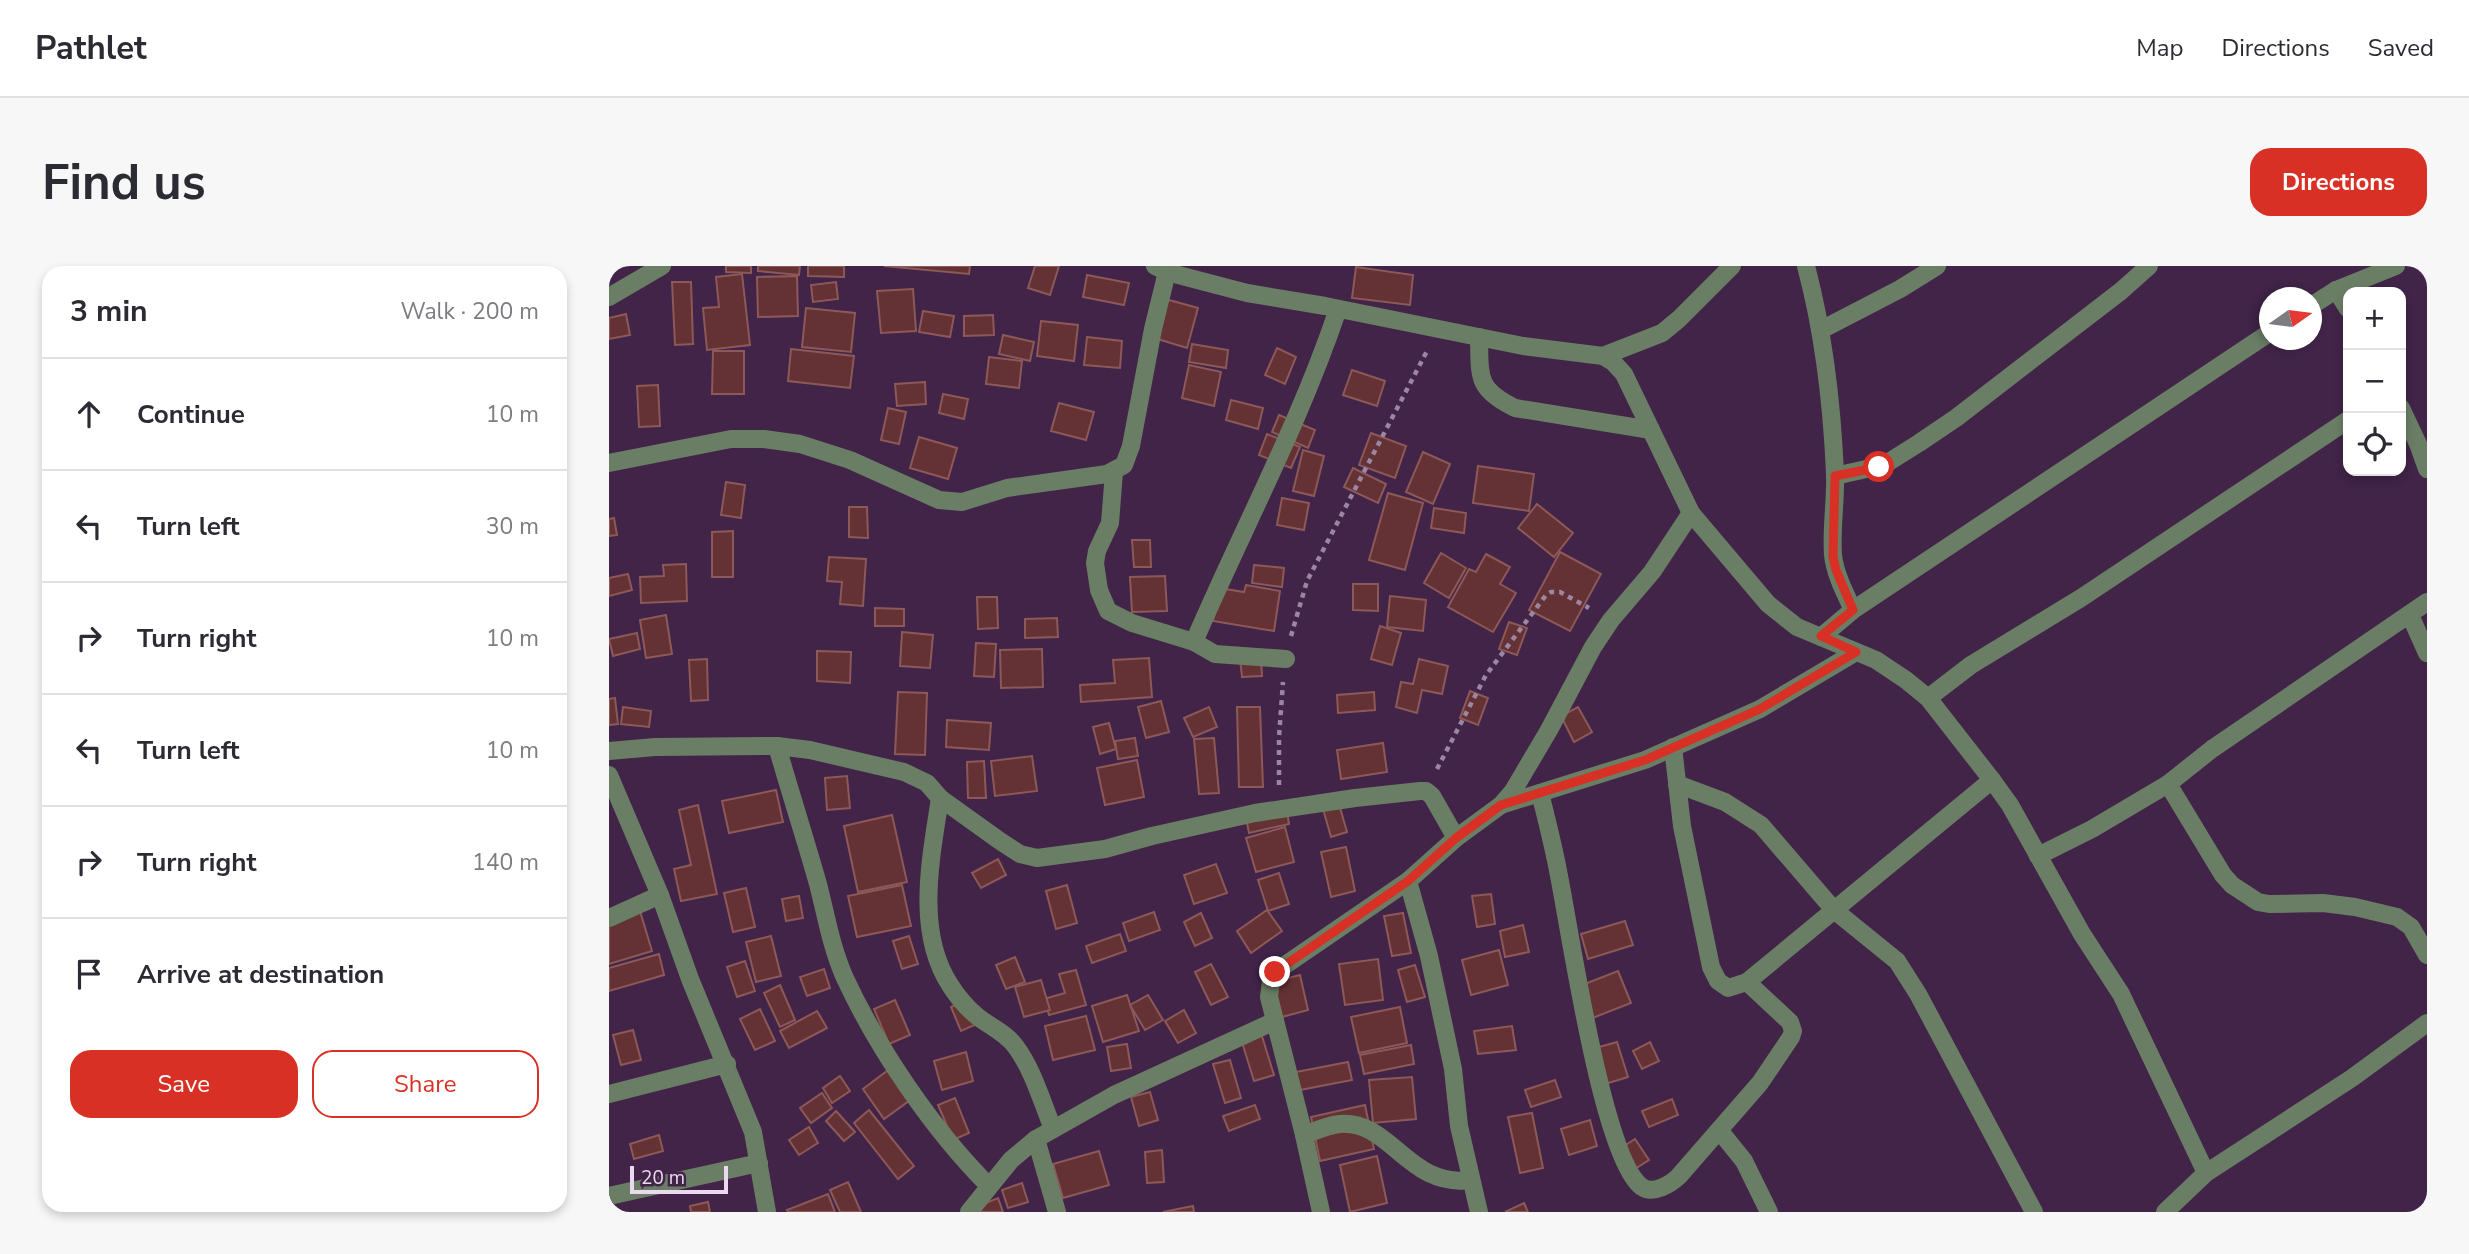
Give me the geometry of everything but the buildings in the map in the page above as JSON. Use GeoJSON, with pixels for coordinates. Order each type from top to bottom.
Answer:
{"type":"FeatureCollection","features":[{"type":"Feature","properties":{"kind":"street"},"geometry":{"type":"LineString","coordinates":[[609,297],[661,266]]}},
{"type":"Feature","properties":{"kind":"street"},"geometry":{"type":"LineString","coordinates":[[1603,356],[1661,333],[1679,319],[1732,266]]}},
{"type":"Feature","properties":{"kind":"street"},"geometry":{"type":"LineString","coordinates":[[1806,266],[1821,330],[1835,476],[1833,557],[1853,610]]}},
{"type":"Feature","properties":{"kind":"street"},"geometry":{"type":"LineString","coordinates":[[1821,330],[1937,266]]}},
{"type":"Feature","properties":{"kind":"street"},"geometry":{"type":"LineString","coordinates":[[1835,476],[1884,465],[1920,443],[2121,291],[2149,266]]}},
{"type":"Feature","properties":{"kind":"street"},"geometry":{"type":"LineString","coordinates":[[2322,299],[2336,290],[2396,266]]}},
{"type":"Feature","properties":{"kind":"street"},"geometry":{"type":"LineString","coordinates":[[609,463],[731,439],[764,439],[800,444],[850,460],[916,491],[949,502],[980,498],[1018,486],[1095,477],[1114,472],[1124,465],[1131,446],[1153,329],[1161,269],[1247,293],[1523,346],[1603,356],[1624,374],[1691,513],[1768,604],[1797,627],[1876,660],[1906,680],[1928,698],[1992,780],[2010,805],[2082,934],[2121,994],[2206,1173]]}},
{"type":"Feature","properties":{"kind":"street"},"geometry":{"type":"LineString","coordinates":[[2336,290],[2343,301]]}},
{"type":"Feature","properties":{"kind":"street"},"geometry":{"type":"LineString","coordinates":[[1194,642],[1294,427],[1338,309]]}},
{"type":"Feature","properties":{"kind":"street"},"geometry":{"type":"LineString","coordinates":[[1479,337],[1483,382],[1492,395],[1503,402],[1515,408],[1651,430]]}},
{"type":"Feature","properties":{"kind":"street"},"geometry":{"type":"LineString","coordinates":[[1821,636],[1853,610],[2259,340]]}},
{"type":"Feature","properties":{"kind":"street"},"geometry":{"type":"LineString","coordinates":[[2403,413],[2427,469]]}},
{"type":"Feature","properties":{"kind":"street"},"geometry":{"type":"LineString","coordinates":[[1928,698],[1971,665],[2131,566],[2343,423]]}},
{"type":"Feature","properties":{"kind":"street"},"geometry":{"type":"LineString","coordinates":[[1114,472],[1109,523],[1095,563],[1103,601],[1108,611],[1118,617],[1194,642],[1215,654],[1286,659]]}},
{"type":"Feature","properties":{"kind":"street"},"geometry":{"type":"LineString","coordinates":[[1321,1212],[1275,1021],[1269,989],[1275,972],[1408,881],[1456,838],[1501,805],[1549,730],[1570,688],[1611,620],[1652,572],[1691,513]]}},
{"type":"Feature","properties":{"kind":"street"},"geometry":{"type":"LineString","coordinates":[[2038,856],[2092,829],[2168,784],[2223,741],[2427,602]]}},
{"type":"Feature","properties":{"kind":"street"},"geometry":{"type":"LineString","coordinates":[[2410,615],[2427,653]]}},
{"type":"Feature","properties":{"kind":"street"},"geometry":{"type":"LineString","coordinates":[[1501,805],[1645,760],[1760,709],[1856,652]]}},
{"type":"Feature","properties":{"kind":"street"},"geometry":{"type":"LineString","coordinates":[[609,751],[655,747],[777,746],[810,750],[904,772],[927,783],[940,798],[1010,848],[1020,854],[1037,858],[1105,849],[1152,836],[1280,809],[1355,797],[1426,791],[1456,838]]}},
{"type":"Feature","properties":{"kind":"street"},"geometry":{"type":"LineString","coordinates":[[777,746],[833,944],[845,976],[876,1035],[904,1080],[944,1138],[989,1186]]}},
{"type":"Feature","properties":{"kind":"street"},"geometry":{"type":"LineString","coordinates":[[1673,747],[1682,826],[1711,967],[1718,981],[1728,988],[1747,982],[1992,780]]}},
{"type":"Feature","properties":{"kind":"street"},"geometry":{"type":"LineString","coordinates":[[609,775],[660,895],[690,979],[753,1132],[767,1212]]}},
{"type":"Feature","properties":{"kind":"street"},"geometry":{"type":"LineString","coordinates":[[1677,784],[1725,802],[1761,825],[1834,910],[1885,949],[1905,971],[2034,1212]]}},
{"type":"Feature","properties":{"kind":"street"},"geometry":{"type":"LineString","coordinates":[[2168,784],[2223,875],[2250,898],[2269,904],[2323,903],[2355,907],[2397,917],[2411,927],[2427,955]]}},
{"type":"Feature","properties":{"kind":"street"},"geometry":{"type":"LineString","coordinates":[[1540,793],[1559,874],[1598,1079],[1608,1116],[1625,1162],[1640,1186],[1649,1191],[1674,1182],[1761,1083],[1787,1045],[1793,1031],[1790,1022],[1747,982]]}},
{"type":"Feature","properties":{"kind":"street"},"geometry":{"type":"LineString","coordinates":[[940,798],[929,883],[929,910],[935,953],[950,986],[978,1017],[1006,1036],[1016,1047],[1053,1129]]}},
{"type":"Feature","properties":{"kind":"street"},"geometry":{"type":"LineString","coordinates":[[1408,881],[1429,957],[1453,1069],[1459,1126],[1479,1212]]}},
{"type":"Feature","properties":{"kind":"street"},"geometry":{"type":"LineString","coordinates":[[609,918],[660,895]]}},
{"type":"Feature","properties":{"kind":"street"},"geometry":{"type":"LineString","coordinates":[[969,1212],[1011,1160],[1036,1139],[1114,1095],[1275,1021]]}},
{"type":"Feature","properties":{"kind":"street"},"geometry":{"type":"LineString","coordinates":[[2165,1212],[2206,1173],[2352,1077],[2427,1023]]}},
{"type":"Feature","properties":{"kind":"street"},"geometry":{"type":"LineString","coordinates":[[609,1094],[727,1064]]}},
{"type":"Feature","properties":{"kind":"street"},"geometry":{"type":"LineString","coordinates":[[1304,1135],[1329,1125],[1344,1123],[1364,1129],[1385,1140],[1431,1176],[1452,1182],[1470,1180]]}},
{"type":"Feature","properties":{"kind":"street"},"geometry":{"type":"LineString","coordinates":[[1719,1129],[1740,1155],[1769,1212]]}},
{"type":"Feature","properties":{"kind":"street"},"geometry":{"type":"LineString","coordinates":[[1036,1139],[1057,1212]]}},
{"type":"Feature","properties":{"kind":"street"},"geometry":{"type":"LineString","coordinates":[[609,1195],[759,1163]]}},
{"type":"Feature","properties":{"kind":"path"},"geometry":{"type":"LineString","coordinates":[[1280,809],[1279,737],[1286,659],[1307,581],[1439,328]]}},
{"type":"Feature","properties":{"kind":"path"},"geometry":{"type":"LineString","coordinates":[[1426,791],[1486,676],[1546,595],[1551,592],[1560,593],[1611,620]]}},
{"type":"Feature","properties":{"kind":"route"},"geometry":{"type":"LineString","coordinates":[[1275,972],[1408,881],[1456,838],[1501,805],[1645,760],[1760,709],[1856,652],[1821,636],[1853,610],[1833,557],[1835,476],[1879,467]]}}]}
